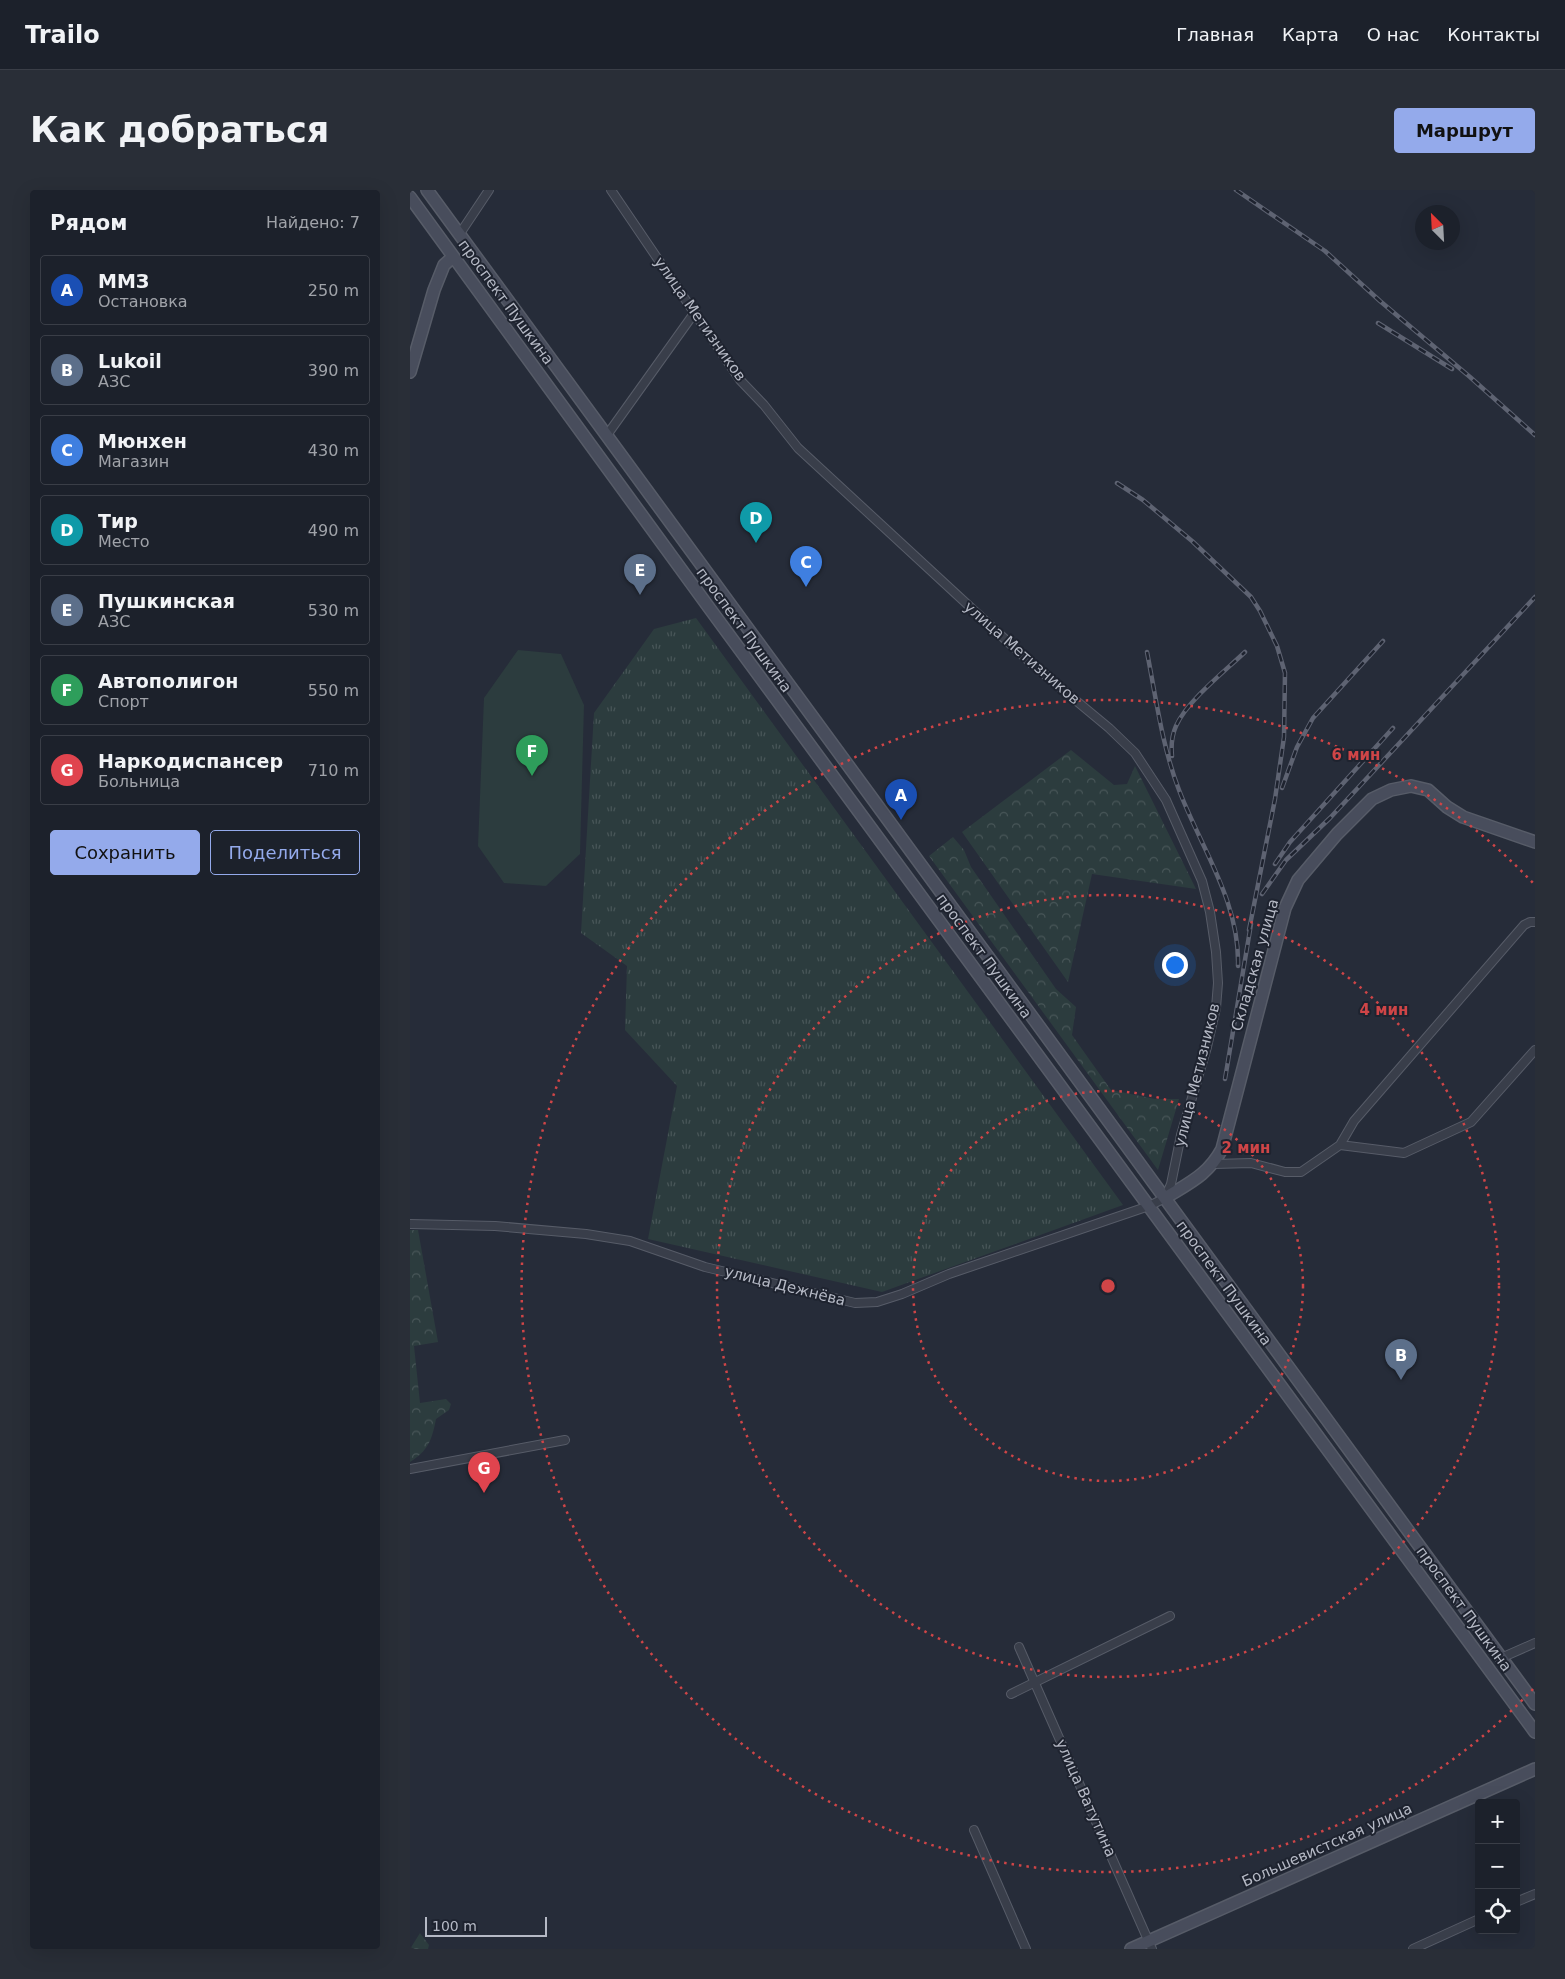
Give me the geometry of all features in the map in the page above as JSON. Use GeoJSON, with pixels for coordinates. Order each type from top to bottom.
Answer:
{"type":"FeatureCollection","features":[{"type":"Feature","properties":{"kind":"main road","name":"проспект Пушкина"},"geometry":{"type":"LineString","coordinates":[[427,190],[1535,1704]]}},
{"type":"Feature","properties":{"kind":"main road","name":"проспект Пушкина"},"geometry":{"type":"LineString","coordinates":[[410,197],[710,609],[1535,1732]]}},
{"type":"Feature","properties":{"kind":"main road"},"geometry":{"type":"LineString","coordinates":[[410,372],[434,290],[444,265],[453,257]]}},
{"type":"Feature","properties":{"kind":"main road"},"geometry":{"type":"LineString","coordinates":[[710,609],[726,598]]}},
{"type":"Feature","properties":{"kind":"main road","name":"Складская улица"},"geometry":{"type":"LineString","coordinates":[[1165,1198],[1198,1178],[1214,1164],[1222,1149],[1285,908],[1298,880],[1336,834],[1372,799],[1391,790],[1411,786],[1428,790],[1447,807],[1463,817],[1535,842]]}},
{"type":"Feature","properties":{"kind":"main road","name":"Большевистская улица"},"geometry":{"type":"LineString","coordinates":[[1131,1949],[1150,1945],[1535,1769]]}},
{"type":"Feature","properties":{"kind":"street"},"geometry":{"type":"LineString","coordinates":[[459,235],[489,190]]}},
{"type":"Feature","properties":{"kind":"street","name":"улица Метизников"},"geometry":{"type":"LineString","coordinates":[[611,190],[740,380],[764,405],[798,448],[1032,664],[1135,752],[1166,800],[1202,881],[1215,944],[1218,983],[1216,1008],[1207,1047],[1181,1134],[1171,1184],[1165,1198]]}},
{"type":"Feature","properties":{"kind":"street"},"geometry":{"type":"LineString","coordinates":[[607,435],[695,312]]}},
{"type":"Feature","properties":{"kind":"street"},"geometry":{"type":"LineString","coordinates":[[1214,1164],[1251,1163],[1284,1172],[1301,1172],[1340,1145],[1354,1121],[1524,925],[1535,922]]}},
{"type":"Feature","properties":{"kind":"street"},"geometry":{"type":"LineString","coordinates":[[1340,1145],[1404,1153],[1471,1122],[1535,1050]]}},
{"type":"Feature","properties":{"kind":"street","name":"улица Дежнёва"},"geometry":{"type":"LineString","coordinates":[[410,1224],[495,1226],[586,1234],[621,1240],[706,1267],[855,1303],[877,1302],[902,1294],[949,1274],[1149,1206],[1165,1198]]}},
{"type":"Feature","properties":{"kind":"street"},"geometry":{"type":"LineString","coordinates":[[410,1469],[565,1440]]}},
{"type":"Feature","properties":{"kind":"street"},"geometry":{"type":"LineString","coordinates":[[1011,1694],[1170,1616]]}},
{"type":"Feature","properties":{"kind":"street"},"geometry":{"type":"LineString","coordinates":[[1501,1658],[1535,1643]]}},
{"type":"Feature","properties":{"kind":"street","name":"улица Ватутина"},"geometry":{"type":"LineString","coordinates":[[1019,1647],[1150,1945]]}},
{"type":"Feature","properties":{"kind":"street"},"geometry":{"type":"LineString","coordinates":[[974,1830],[1026,1949]]}},
{"type":"Feature","properties":{"kind":"street"},"geometry":{"type":"LineString","coordinates":[[1520,1900],[1535,1894]]}},
{"type":"Feature","properties":{"kind":"street"},"geometry":{"type":"LineString","coordinates":[[1412,1949],[1475,1921]]}},
{"type":"Feature","properties":{"kind":"green space"},"geometry":{"type":"Polygon","coordinates":[[[696,618],[1123,1205],[882,1292],[648,1239],[677,1086],[625,1030],[627,966],[581,933],[594,713],[654,629],[696,618]]]}},
{"type":"Feature","properties":{"kind":"green space"},"geometry":{"type":"Polygon","coordinates":[[[518,650],[561,654],[584,705],[580,854],[546,886],[504,883],[478,846],[484,698],[518,650]]]}},
{"type":"Feature","properties":{"kind":"green space"},"geometry":{"type":"Polygon","coordinates":[[[1071,750],[1114,785],[1127,784],[1135,766],[1196,889],[1092,874],[1068,982],[962,832],[1071,750]]]}},
{"type":"Feature","properties":{"kind":"green space"},"geometry":{"type":"Polygon","coordinates":[[[953,837],[964,850],[971,867],[1056,989],[1076,1007],[1072,1035],[1111,1090],[1155,1099],[1179,1099],[1158,1170],[929,856],[953,837]]]}},
{"type":"Feature","properties":{"kind":"green space"},"geometry":{"type":"Polygon","coordinates":[[[410,1230],[418,1230],[438,1342],[414,1346],[420,1403],[446,1399],[451,1404],[449,1410],[436,1419],[431,1439],[425,1449],[410,1462],[410,1230]]]}},
{"type":"Feature","properties":{"kind":"green space"},"geometry":{"type":"Polygon","coordinates":[[[420,1933],[429,1945],[428,1949],[410,1949],[420,1933]]]}},
{"type":"Feature","properties":{"kind":"railway"},"geometry":{"type":"LineString","coordinates":[[1236,190],[1325,251],[1535,435]]}},
{"type":"Feature","properties":{"kind":"railway"},"geometry":{"type":"LineString","coordinates":[[1378,323],[1452,369]]}},
{"type":"Feature","properties":{"kind":"railway"},"geometry":{"type":"LineString","coordinates":[[1117,483],[1143,500],[1192,541],[1251,597],[1277,646],[1285,673],[1284,737],[1275,799],[1249,930]]}},
{"type":"Feature","properties":{"kind":"railway"},"geometry":{"type":"LineString","coordinates":[[1262,894],[1286,860],[1330,818],[1535,597]]}},
{"type":"Feature","properties":{"kind":"railway"},"geometry":{"type":"LineString","coordinates":[[1282,788],[1297,747],[1313,718],[1383,641]]}},
{"type":"Feature","properties":{"kind":"railway"},"geometry":{"type":"LineString","coordinates":[[1147,652],[1168,756],[1188,812],[1226,897],[1237,942],[1238,966]]}},
{"type":"Feature","properties":{"kind":"railway"},"geometry":{"type":"LineString","coordinates":[[1172,756],[1174,733],[1181,716],[1197,697],[1245,652]]}},
{"type":"Feature","properties":{"kind":"railway"},"geometry":{"type":"LineString","coordinates":[[1275,864],[1290,842],[1393,728]]}},
{"type":"Feature","properties":{"kind":"railway"},"geometry":{"type":"LineString","coordinates":[[1225,1079],[1251,924]]}},
{"type":"Feature","properties":{"kind":"place","name":"Тир"},"geometry":{"type":"Point","coordinates":[756,543]}},
{"type":"Feature","properties":{"kind":"place","name":"Мюнхен"},"geometry":{"type":"Point","coordinates":[806,587]}},
{"type":"Feature","properties":{"kind":"place","name":"Пушкинская"},"geometry":{"type":"Point","coordinates":[640,595]}},
{"type":"Feature","properties":{"kind":"place","name":"Автополигон"},"geometry":{"type":"Point","coordinates":[532,776]}},
{"type":"Feature","properties":{"kind":"place","name":"ММЗ"},"geometry":{"type":"Point","coordinates":[901,820]}},
{"type":"Feature","properties":{"kind":"place","name":"Lukoil"},"geometry":{"type":"Point","coordinates":[1401,1380]}},
{"type":"Feature","properties":{"kind":"place","name":"Наркодиспансер"},"geometry":{"type":"Point","coordinates":[484,1493]}}]}
